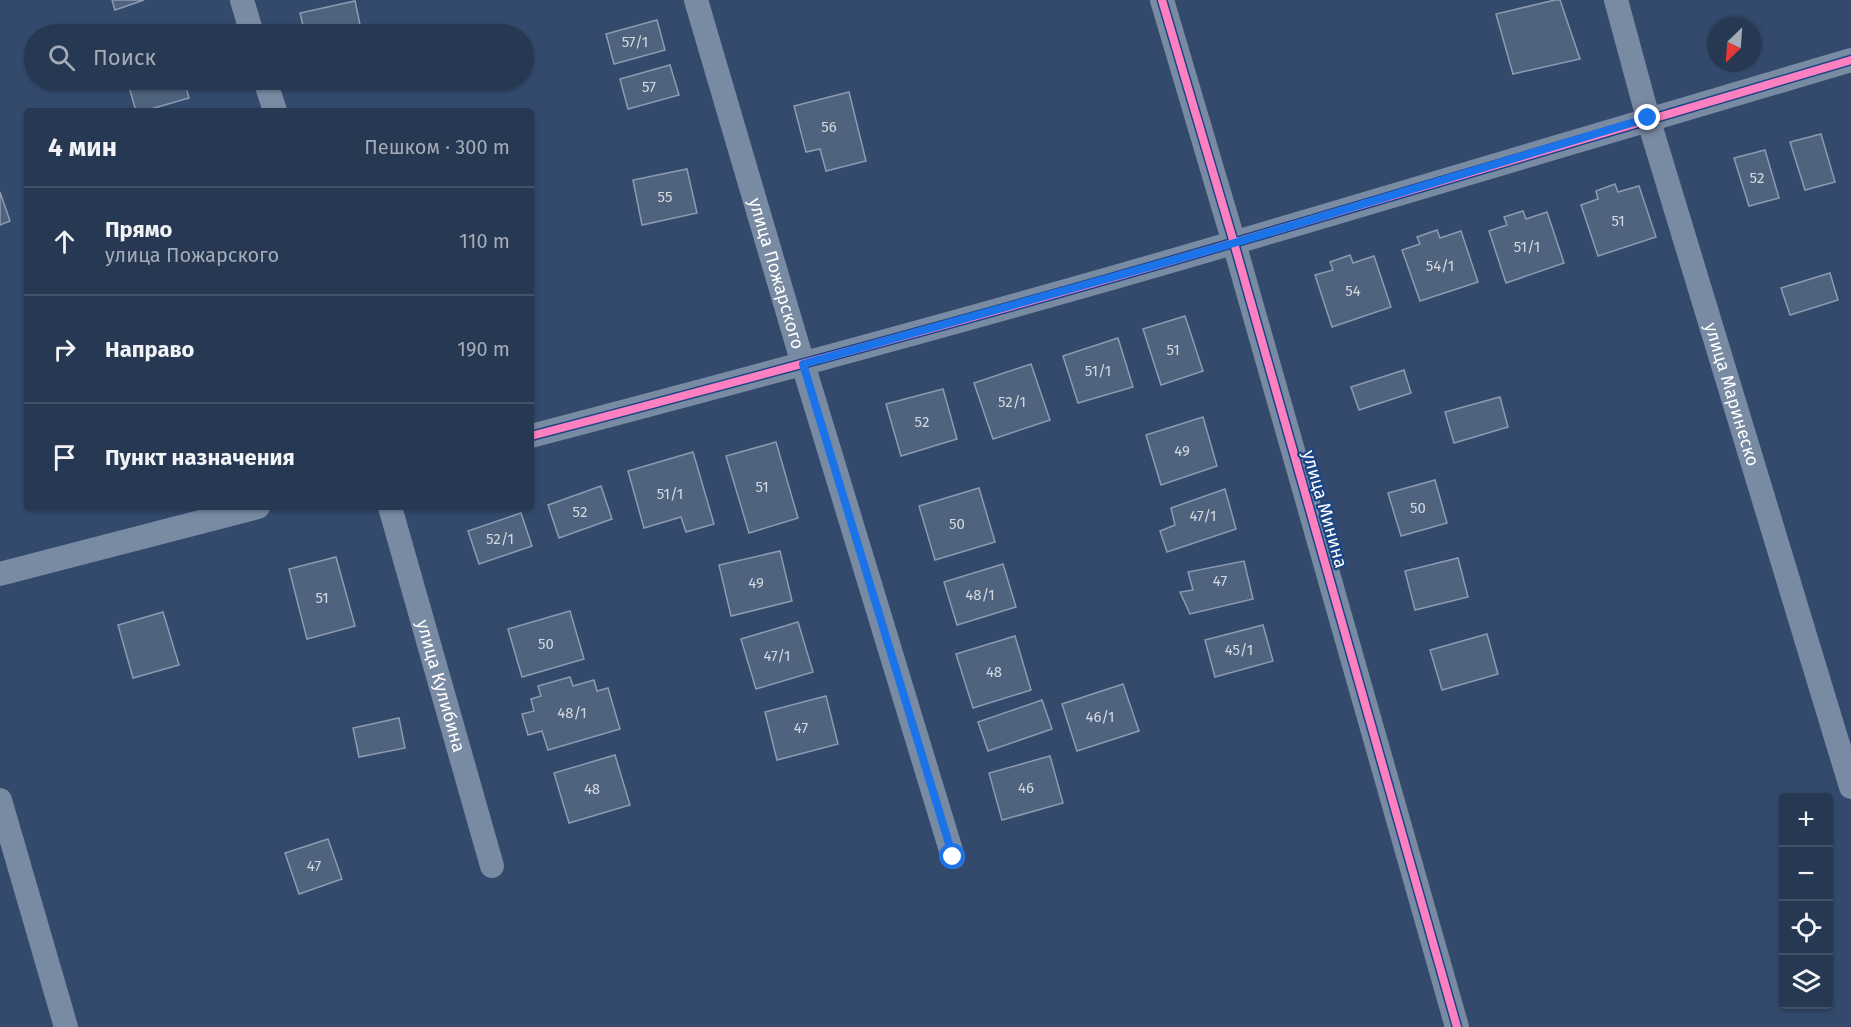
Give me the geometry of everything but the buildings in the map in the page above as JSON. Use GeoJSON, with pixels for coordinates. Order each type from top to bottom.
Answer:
{"type":"FeatureCollection","features":[{"type":"Feature","properties":{"kind":"street"},"geometry":{"type":"LineString","coordinates":[[242,0],[249,24]]}},
{"type":"Feature","properties":{"kind":"street","name":"улица Пожарского"},"geometry":{"type":"LineString","coordinates":[[696,0],[803,364],[953,857]]}},
{"type":"Feature","properties":{"kind":"street","name":"улица Минина"},"geometry":{"type":"LineString","coordinates":[[1162,0],[1234,243],[1457,1027]]}},
{"type":"Feature","properties":{"kind":"street","name":"улица Маринеско"},"geometry":{"type":"LineString","coordinates":[[1616,0],[1648,118],[1851,787]]}},
{"type":"Feature","properties":{"kind":"street"},"geometry":{"type":"LineString","coordinates":[[534,435],[803,364],[1234,243],[1648,118],[1851,60]]}},
{"type":"Feature","properties":{"kind":"street"},"geometry":{"type":"LineString","coordinates":[[269,90],[274,108]]}},
{"type":"Feature","properties":{"kind":"street"},"geometry":{"type":"LineString","coordinates":[[0,574],[246,510]]}},
{"type":"Feature","properties":{"kind":"street","name":"улица Кулибина"},"geometry":{"type":"LineString","coordinates":[[391,510],[492,866]]}},
{"type":"Feature","properties":{"kind":"street"},"geometry":{"type":"LineString","coordinates":[[0,800],[66,1027]]}},
{"type":"Feature","properties":{"kind":"cycle path"},"geometry":{"type":"LineString","coordinates":[[1162,0],[1234,243],[1457,1027]]}},
{"type":"Feature","properties":{"kind":"cycle path"},"geometry":{"type":"LineString","coordinates":[[534,435],[1060,293],[1851,60]]}},
{"type":"Feature","properties":{"kind":"route"},"geometry":{"type":"LineString","coordinates":[[953,857],[803,364],[1234,243],[1648,118]]}}]}
